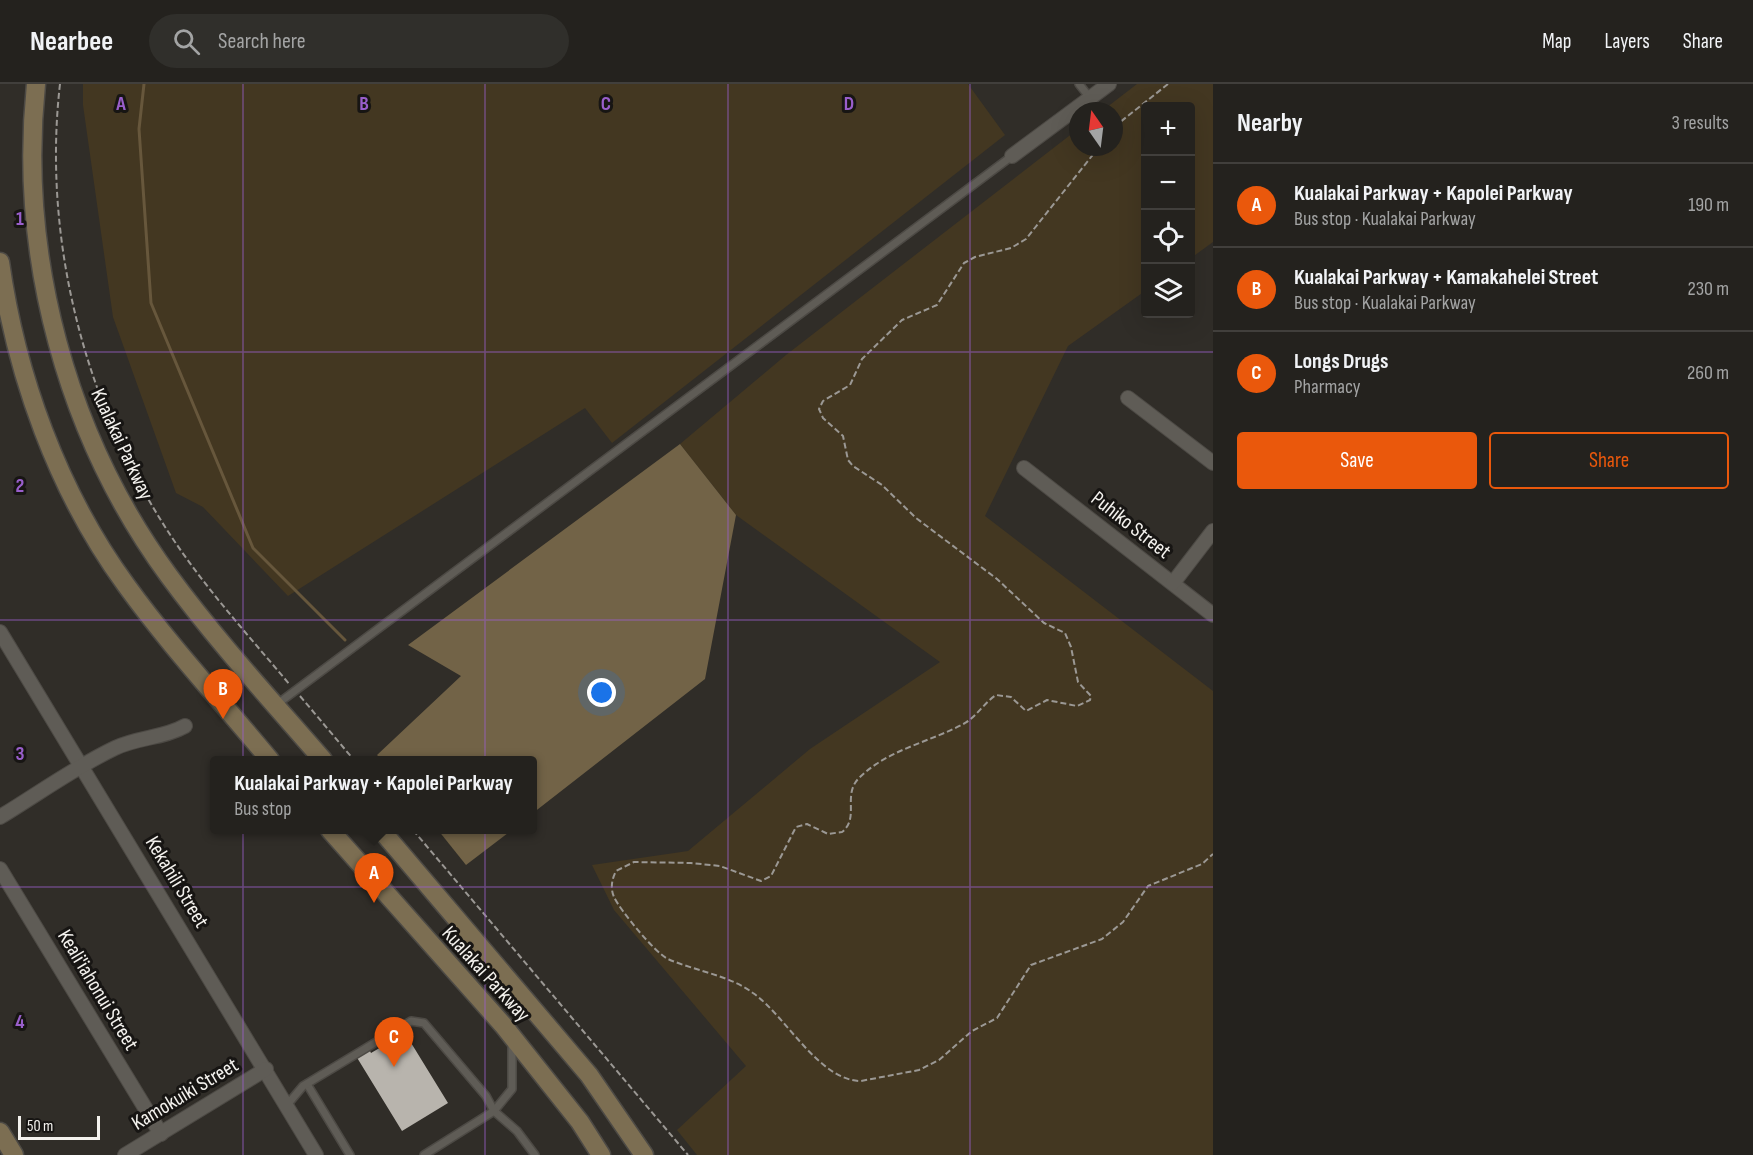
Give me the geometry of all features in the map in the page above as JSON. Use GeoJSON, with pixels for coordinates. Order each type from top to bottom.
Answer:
{"type":"FeatureCollection","features":[{"type":"Feature","properties":{"kind":"main road","name":"Kualakai Parkway"},"geometry":{"type":"LineString","coordinates":[[36,84],[33,181],[40,259],[55,331],[80,411],[111,481],[149,546],[194,608],[320,756]]}},
{"type":"Feature","properties":{"kind":"main road"},"geometry":{"type":"LineString","coordinates":[[0,262],[13,330],[38,413],[82,513],[125,584],[179,653],[267,756]]}},
{"type":"Feature","properties":{"kind":"main road","name":"Kualakai Parkway"},"geometry":{"type":"LineString","coordinates":[[334,834],[512,1037],[580,1122],[601,1155]]}},
{"type":"Feature","properties":{"kind":"main road","name":"Kualakai Parkway"},"geometry":{"type":"LineString","coordinates":[[384,834],[588,1075],[644,1155]]}},
{"type":"Feature","properties":{"kind":"main road"},"geometry":{"type":"LineString","coordinates":[[0,1132],[14,1155]]}},
{"type":"Feature","properties":{"kind":"street"},"geometry":{"type":"LineString","coordinates":[[1012,156],[1109,84]]}},
{"type":"Feature","properties":{"kind":"street"},"geometry":{"type":"LineString","coordinates":[[1128,398],[1213,463]]}},
{"type":"Feature","properties":{"kind":"street","name":"Puhiko Street"},"geometry":{"type":"LineString","coordinates":[[1024,468],[1213,615]]}},
{"type":"Feature","properties":{"kind":"street"},"geometry":{"type":"LineString","coordinates":[[1173,584],[1213,531]]}},
{"type":"Feature","properties":{"kind":"street","name":"Kekahili Street"},"geometry":{"type":"LineString","coordinates":[[0,632],[316,1155]]}},
{"type":"Feature","properties":{"kind":"street"},"geometry":{"type":"LineString","coordinates":[[0,817],[82,767],[129,742],[170,733],[185,726]]}},
{"type":"Feature","properties":{"kind":"street","name":"Keali'iahonui Street"},"geometry":{"type":"LineString","coordinates":[[0,869],[160,1134]]}},
{"type":"Feature","properties":{"kind":"street","name":"Kamokuiki Street"},"geometry":{"type":"LineString","coordinates":[[125,1155],[266,1069]]}},
{"type":"Feature","properties":{"kind":"lane"},"geometry":{"type":"LineString","coordinates":[[1079,84],[1090,98]]}},
{"type":"Feature","properties":{"kind":"lane"},"geometry":{"type":"LineString","coordinates":[[275,705],[1012,156]]}},
{"type":"Feature","properties":{"kind":"lane"},"geometry":{"type":"LineString","coordinates":[[287,1105],[307,1084],[411,1021],[424,1023],[486,1096],[494,1111],[517,1131],[535,1155]]}},
{"type":"Feature","properties":{"kind":"lane"},"geometry":{"type":"LineString","coordinates":[[424,1155],[494,1111],[512,1089],[512,1037]]}},
{"type":"Feature","properties":{"kind":"lane"},"geometry":{"type":"LineString","coordinates":[[307,1084],[350,1155]]}},
{"type":"Feature","properties":{"kind":"path"},"geometry":{"type":"LineString","coordinates":[[60,84],[57,182],[63,252],[76,317],[99,391],[136,476],[171,535],[209,588],[351,756]]}},
{"type":"Feature","properties":{"kind":"path"},"geometry":{"type":"LineString","coordinates":[[1123,121],[1168,84]]}},
{"type":"Feature","properties":{"kind":"path"},"geometry":{"type":"LineString","coordinates":[[1093,156],[1026,240],[1011,248],[975,257],[964,263],[941,301],[932,309],[910,315],[897,324],[862,359],[850,385],[823,401],[819,409],[823,418],[843,436],[850,463],[882,484],[916,518],[997,579],[1044,623],[1065,633],[1071,647],[1078,682],[1091,696],[1090,700],[1077,706],[1047,700],[1026,711],[1011,696],[996,695],[971,720],[907,748],[861,776],[851,788],[850,822],[842,832],[828,834],[807,824],[796,827],[771,876],[766,880],[761,881],[720,866],[634,862],[616,871],[612,891],[619,906],[664,957],[748,989],[774,1010],[820,1062],[852,1081],[861,1081],[919,1070],[939,1060],[972,1031],[997,1018],[1030,965],[1102,939],[1123,922],[1154,881],[1202,864],[1213,854]]}},
{"type":"Feature","properties":{"kind":"path"},"geometry":{"type":"LineString","coordinates":[[416,834],[688,1155]]}},
{"type":"Feature","properties":{"kind":"shaded area"},"geometry":{"type":"Polygon","coordinates":[[[83,84],[968,84],[1005,135],[612,443],[585,408],[288,596],[203,507],[176,493],[113,317],[83,105],[83,84]]]}},
{"type":"Feature","properties":{"kind":"shaded area"},"geometry":{"type":"Polygon","coordinates":[[[1137,84],[1213,84],[1213,242],[1195,255],[1195,102],[1141,102],[1141,294],[1068,346],[985,516],[1213,691],[1213,1155],[697,1155],[677,1130],[746,1066],[614,910],[592,865],[688,851],[810,749],[940,662],[736,515],[680,444],[786,355],[1069,136],[1069,156],[1123,156],[1123,102],[1114,102],[1137,84]]]}},
{"type":"Feature","properties":{"kind":"shaded area"},"geometry":{"type":"Polygon","coordinates":[[[680,444],[736,515],[705,679],[537,810],[537,756],[377,755],[461,676],[408,645],[680,444]]]}},
{"type":"Feature","properties":{"kind":"shaded area"},"geometry":{"type":"Polygon","coordinates":[[[441,834],[507,834],[466,865],[441,834]]]}},
{"type":"Feature","properties":{"kind":"building"},"geometry":{"type":"Polygon","coordinates":[[[405,1033],[448,1103],[402,1131],[356,1056],[369,1049],[371,1053],[405,1033]]]}},
{"type":"Feature","properties":{"kind":"waterway"},"geometry":{"type":"LineString","coordinates":[[144,84],[139,129],[151,303],[253,548],[345,640]]}},
{"type":"Feature","properties":{"kind":"place","name":"Kualakai Parkway + Kamakahelei Street"},"geometry":{"type":"Point","coordinates":[223,719]}},
{"type":"Feature","properties":{"kind":"place","name":"Kualakai Parkway + Kapolei Parkway"},"geometry":{"type":"Point","coordinates":[374,903]}},
{"type":"Feature","properties":{"kind":"place","name":"Longs Drugs"},"geometry":{"type":"Point","coordinates":[394,1067]}}]}
